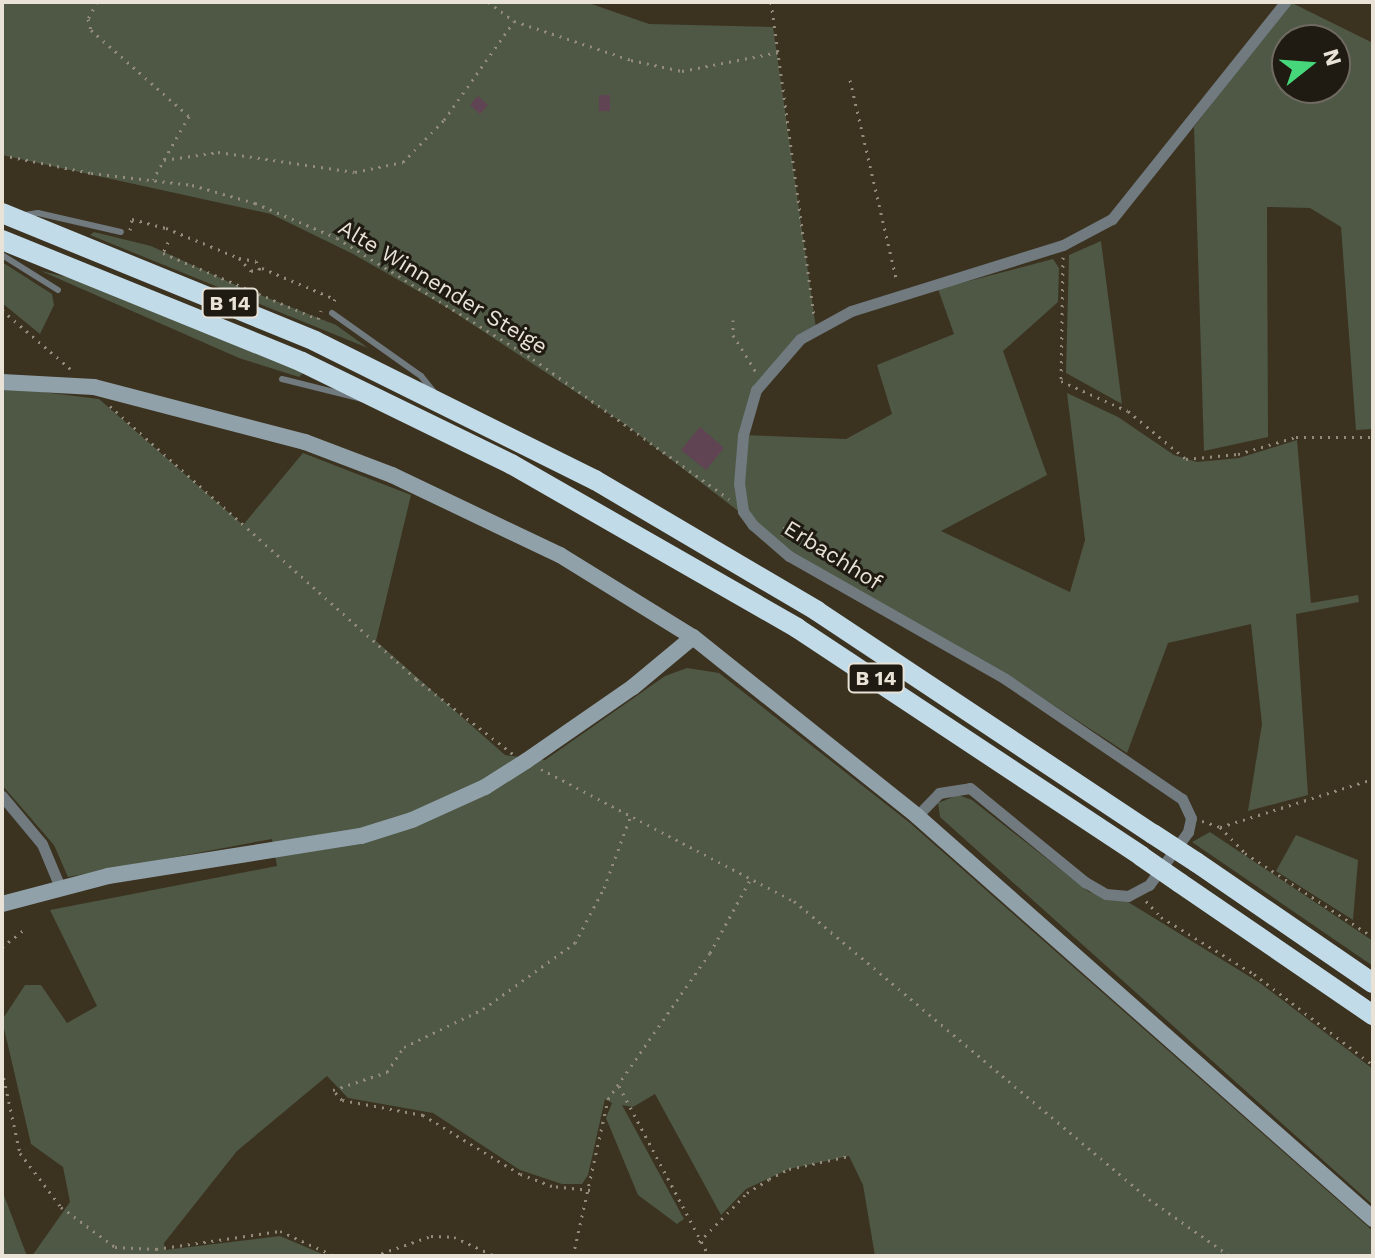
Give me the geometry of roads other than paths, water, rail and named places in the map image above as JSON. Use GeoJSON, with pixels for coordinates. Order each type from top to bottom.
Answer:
{"type":"FeatureCollection","features":[{"type":"Feature","properties":{"kind":"highway","name":"B 14"},"geometry":{"type":"LineString","coordinates":[[8,215],[219,298],[442,401],[733,559],[1196,862],[1373,983]]}},
{"type":"Feature","properties":{"kind":"highway","name":"B 14"},"geometry":{"type":"LineString","coordinates":[[2,240],[212,323],[382,400],[615,521],[797,628],[1141,856],[1373,1015]]}},
{"type":"Feature","properties":{"kind":"street","name":"Erbachhof"},"geometry":{"type":"LineString","coordinates":[[917,816],[939,793],[970,788],[1085,882],[1106,894],[1139,894],[1188,832],[1191,818],[1182,799],[1004,678],[789,556],[753,525],[740,501],[743,435],[760,383],[816,328],[899,294],[1063,245],[1112,219],[1130,202],[1285,2]]}},
{"type":"Feature","properties":{"kind":"street"},"geometry":{"type":"LineString","coordinates":[[2,382],[94,387],[206,412],[392,475],[560,555],[693,637],[917,816],[1373,1219]]}},
{"type":"Feature","properties":{"kind":"street"},"geometry":{"type":"LineString","coordinates":[[2,904],[60,887],[361,836],[447,806],[526,761],[633,687],[693,637]]}},
{"type":"Feature","properties":{"kind":"street"},"geometry":{"type":"LineString","coordinates":[[2,796],[42,844],[60,887]]}},
{"type":"Feature","properties":{"kind":"lane"},"geometry":{"type":"LineString","coordinates":[[8,215],[38,213],[121,232]]}},
{"type":"Feature","properties":{"kind":"lane"},"geometry":{"type":"LineString","coordinates":[[2,255],[58,290]]}},
{"type":"Feature","properties":{"kind":"lane"},"geometry":{"type":"LineString","coordinates":[[330,313],[421,376],[442,401]]}},
{"type":"Feature","properties":{"kind":"lane"},"geometry":{"type":"LineString","coordinates":[[282,379],[351,399],[382,400]]}}]}
